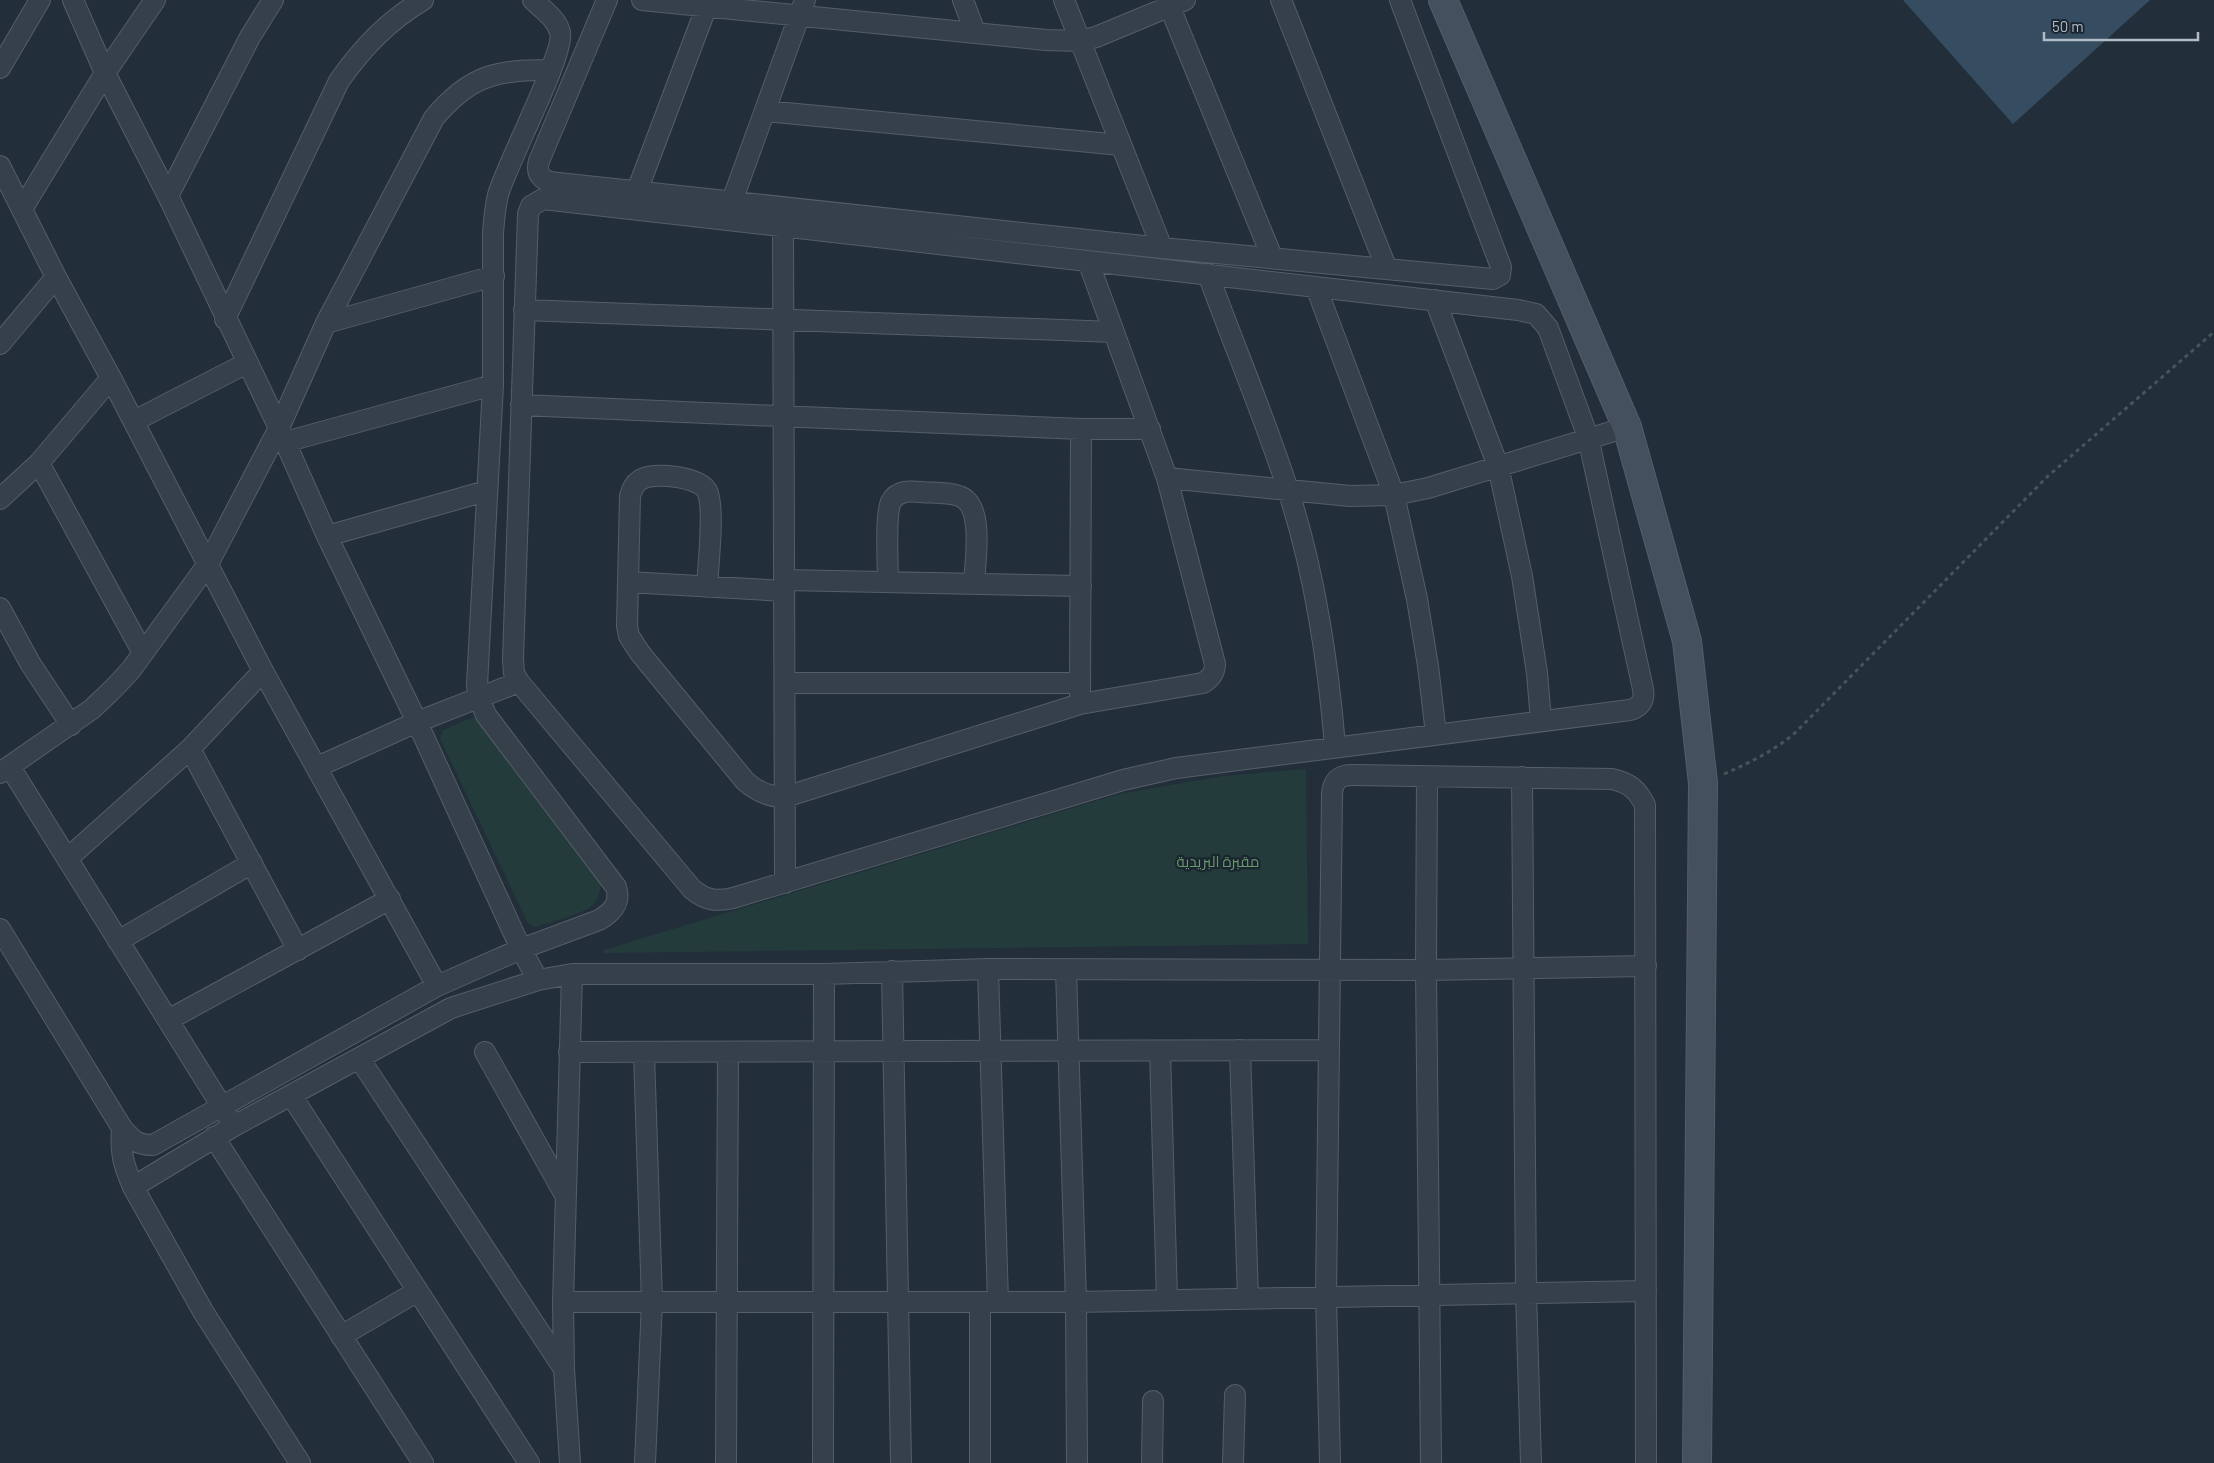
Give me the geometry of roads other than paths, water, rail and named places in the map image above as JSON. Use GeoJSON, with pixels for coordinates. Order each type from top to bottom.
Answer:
{"type":"FeatureCollection","features":[{"type":"Feature","properties":{"kind":"street"},"geometry":{"type":"LineString","coordinates":[[0,68],[40,0]]}},
{"type":"Feature","properties":{"kind":"street"},"geometry":{"type":"LineString","coordinates":[[73,0],[105,73],[168,196],[282,435],[327,536],[417,722],[521,949],[538,980]]}},
{"type":"Feature","properties":{"kind":"street"},"geometry":{"type":"LineString","coordinates":[[22,209],[105,73],[155,0]]}},
{"type":"Feature","properties":{"kind":"street"},"geometry":{"type":"LineString","coordinates":[[168,196],[250,37],[273,0]]}},
{"type":"Feature","properties":{"kind":"street"},"geometry":{"type":"LineString","coordinates":[[226,319],[339,81],[377,33],[402,13],[423,0]]}},
{"type":"Feature","properties":{"kind":"street"},"geometry":{"type":"LineString","coordinates":[[0,928],[122,1128],[140,1145],[154,1145],[437,986],[521,949],[607,915],[617,905],[618,892],[610,879],[486,715],[479,698],[477,685],[493,385],[493,233],[498,195],[560,44],[560,32],[550,16],[533,0]]}},
{"type":"Feature","properties":{"kind":"street"},"geometry":{"type":"LineString","coordinates":[[607,0],[537,168],[542,179],[549,182],[1162,248],[1497,278],[1501,271],[1400,0]]}},
{"type":"Feature","properties":{"kind":"street"},"geometry":{"type":"LineString","coordinates":[[642,0],[803,7],[975,32],[1046,40],[1080,41],[1109,32],[1174,2],[1272,257]]}},
{"type":"Feature","properties":{"kind":"street"},"geometry":{"type":"LineString","coordinates":[[963,0],[975,32]]}},
{"type":"Feature","properties":{"kind":"street"},"geometry":{"type":"LineString","coordinates":[[1064,0],[1162,248]]}},
{"type":"Feature","properties":{"kind":"street"},"geometry":{"type":"LineString","coordinates":[[1280,0],[1386,267]]}},
{"type":"Feature","properties":{"kind":"street"},"geometry":{"type":"LineString","coordinates":[[1444,0],[1627,427],[1688,641],[1703,783],[1697,1463]]}},
{"type":"Feature","properties":{"kind":"street"},"geometry":{"type":"LineString","coordinates":[[637,191],[706,4]]}},
{"type":"Feature","properties":{"kind":"street"},"geometry":{"type":"LineString","coordinates":[[732,201],[803,7]]}},
{"type":"Feature","properties":{"kind":"street"},"geometry":{"type":"LineString","coordinates":[[234,1126],[67,859],[5,770],[92,710],[112,690],[143,654],[208,564],[282,435],[326,323],[434,118],[444,106],[466,87],[484,78],[518,70],[550,70]]}},
{"type":"Feature","properties":{"kind":"street"},"geometry":{"type":"LineString","coordinates":[[765,110],[1121,145]]}},
{"type":"Feature","properties":{"kind":"street"},"geometry":{"type":"LineString","coordinates":[[0,166],[56,277],[134,421],[264,671],[437,986]]}},
{"type":"Feature","properties":{"kind":"street"},"geometry":{"type":"LineString","coordinates":[[548,199],[783,226],[1435,300],[1528,311],[1536,314],[1548,328],[1588,437],[1644,696],[1639,706],[1630,710],[1203,763],[1149,773],[724,900],[708,900],[699,896],[519,682],[513,666],[528,214],[531,206],[538,200],[548,199]]}},
{"type":"Feature","properties":{"kind":"street"},"geometry":{"type":"LineString","coordinates":[[783,226],[785,882]]}},
{"type":"Feature","properties":{"kind":"street"},"geometry":{"type":"LineString","coordinates":[[707,587],[710,506],[707,490],[694,480],[655,476],[639,480],[632,490],[628,582],[627,626],[634,645],[745,781],[759,792],[767,795],[785,797],[1080,704],[1203,683],[1209,680],[1215,670],[1168,478],[1088,261]]}},
{"type":"Feature","properties":{"kind":"street"},"geometry":{"type":"LineString","coordinates":[[1208,274],[1288,490],[1304,549],[1319,617],[1332,703],[1335,746]]}},
{"type":"Feature","properties":{"kind":"street"},"geometry":{"type":"LineString","coordinates":[[326,323],[494,276]]}},
{"type":"Feature","properties":{"kind":"street"},"geometry":{"type":"LineString","coordinates":[[0,344],[56,277]]}},
{"type":"Feature","properties":{"kind":"street"},"geometry":{"type":"LineString","coordinates":[[1316,287],[1394,495],[1417,599],[1428,666],[1436,734]]}},
{"type":"Feature","properties":{"kind":"street"},"geometry":{"type":"LineString","coordinates":[[1435,300],[1498,466],[1522,576],[1537,673],[1542,721]]}},
{"type":"Feature","properties":{"kind":"street"},"geometry":{"type":"LineString","coordinates":[[524,310],[1114,332]]}},
{"type":"Feature","properties":{"kind":"street"},"geometry":{"type":"LineString","coordinates":[[134,421],[247,363]]}},
{"type":"Feature","properties":{"kind":"street"},"geometry":{"type":"LineString","coordinates":[[0,499],[39,463],[111,378]]}},
{"type":"Feature","properties":{"kind":"street"},"geometry":{"type":"LineString","coordinates":[[282,435],[493,385]]}},
{"type":"Feature","properties":{"kind":"street"},"geometry":{"type":"LineString","coordinates":[[521,405],[1081,429],[1150,429]]}},
{"type":"Feature","properties":{"kind":"street"},"geometry":{"type":"LineString","coordinates":[[1168,478],[1370,497],[1394,495],[1428,488],[1588,437],[1627,427]]}},
{"type":"Feature","properties":{"kind":"street"},"geometry":{"type":"LineString","coordinates":[[1080,704],[1081,429]]}},
{"type":"Feature","properties":{"kind":"street"},"geometry":{"type":"LineString","coordinates":[[39,463],[143,654]]}},
{"type":"Feature","properties":{"kind":"street"},"geometry":{"type":"LineString","coordinates":[[327,536],[486,491]]}},
{"type":"Feature","properties":{"kind":"street"},"geometry":{"type":"LineString","coordinates":[[888,582],[889,509],[894,498],[899,494],[912,491],[958,495],[971,504],[976,517],[974,584]]}},
{"type":"Feature","properties":{"kind":"street"},"geometry":{"type":"LineString","coordinates":[[628,582],[707,587],[888,582],[1081,586]]}},
{"type":"Feature","properties":{"kind":"street"},"geometry":{"type":"LineString","coordinates":[[0,608],[30,663],[71,725]]}},
{"type":"Feature","properties":{"kind":"street"},"geometry":{"type":"LineString","coordinates":[[67,859],[190,749],[264,671]]}},
{"type":"Feature","properties":{"kind":"street"},"geometry":{"type":"LineString","coordinates":[[317,767],[417,722],[519,682]]}},
{"type":"Feature","properties":{"kind":"street"},"geometry":{"type":"LineString","coordinates":[[785,683],[1080,683]]}},
{"type":"Feature","properties":{"kind":"street"},"geometry":{"type":"LineString","coordinates":[[190,749],[298,950]]}},
{"type":"Feature","properties":{"kind":"street"},"geometry":{"type":"LineString","coordinates":[[1330,1463],[1326,1296],[1332,786],[1337,779],[1344,775],[1612,779],[1626,782],[1638,792],[1645,805],[1646,1463]]}},
{"type":"Feature","properties":{"kind":"street"},"geometry":{"type":"LineString","coordinates":[[1427,777],[1426,970],[1431,1463]]}},
{"type":"Feature","properties":{"kind":"street"},"geometry":{"type":"LineString","coordinates":[[1522,777],[1526,1292],[1531,1463]]}},
{"type":"Feature","properties":{"kind":"street"},"geometry":{"type":"LineString","coordinates":[[118,941],[252,863]]}},
{"type":"Feature","properties":{"kind":"street"},"geometry":{"type":"LineString","coordinates":[[168,1020],[390,899]]}},
{"type":"Feature","properties":{"kind":"street"},"geometry":{"type":"LineString","coordinates":[[134,1187],[214,1137],[451,1008],[538,980],[572,974],[824,974],[988,970],[1426,970],[1524,966],[1646,966]]}},
{"type":"Feature","properties":{"kind":"street"},"geometry":{"type":"LineString","coordinates":[[980,1463],[989,1302],[990,1052],[988,970]]}},
{"type":"Feature","properties":{"kind":"street"},"geometry":{"type":"LineString","coordinates":[[1066,970],[1070,1051],[1076,1302],[1076,1463]]}},
{"type":"Feature","properties":{"kind":"street"},"geometry":{"type":"LineString","coordinates":[[892,971],[900,1463]]}},
{"type":"Feature","properties":{"kind":"street"},"geometry":{"type":"LineString","coordinates":[[570,1463],[564,1369],[563,1302],[572,974]]}},
{"type":"Feature","properties":{"kind":"street"},"geometry":{"type":"LineString","coordinates":[[823,1463],[824,974]]}},
{"type":"Feature","properties":{"kind":"street"},"geometry":{"type":"LineString","coordinates":[[1240,1050],[1248,1298]]}},
{"type":"Feature","properties":{"kind":"street"},"geometry":{"type":"LineString","coordinates":[[569,1052],[1330,1050]]}},
{"type":"Feature","properties":{"kind":"street"},"geometry":{"type":"LineString","coordinates":[[1160,1051],[1167,1300]]}},
{"type":"Feature","properties":{"kind":"street"},"geometry":{"type":"LineString","coordinates":[[485,1052],[566,1197]]}},
{"type":"Feature","properties":{"kind":"street"},"geometry":{"type":"LineString","coordinates":[[726,1463],[728,1052]]}},
{"type":"Feature","properties":{"kind":"street"},"geometry":{"type":"LineString","coordinates":[[644,1053],[652,1302],[645,1463]]}},
{"type":"Feature","properties":{"kind":"street"},"geometry":{"type":"LineString","coordinates":[[359,1058],[564,1369]]}},
{"type":"Feature","properties":{"kind":"street"},"geometry":{"type":"LineString","coordinates":[[292,1095],[529,1463]]}},
{"type":"Feature","properties":{"kind":"street"},"geometry":{"type":"LineString","coordinates":[[122,1128],[121,1150],[124,1167],[134,1187],[204,1314],[300,1463]]}},
{"type":"Feature","properties":{"kind":"street"},"geometry":{"type":"LineString","coordinates":[[214,1137],[423,1463]]}},
{"type":"Feature","properties":{"kind":"street"},"geometry":{"type":"LineString","coordinates":[[563,1302],[1076,1302],[1646,1290]]}},
{"type":"Feature","properties":{"kind":"street"},"geometry":{"type":"LineString","coordinates":[[341,1336],[418,1291]]}},
{"type":"Feature","properties":{"kind":"street"},"geometry":{"type":"LineString","coordinates":[[1233,1463],[1235,1394]]}},
{"type":"Feature","properties":{"kind":"street"},"geometry":{"type":"LineString","coordinates":[[1152,1463],[1153,1401]]}},
{"type":"Feature","properties":{"kind":"water"},"geometry":{"type":"Polygon","coordinates":[[[1903,0],[2150,0],[2013,124],[1903,0]]]}},
{"type":"Feature","properties":{"kind":"park label","name":"مقبرة البريدية"},"geometry":{"type":"Point","coordinates":[1218,862]}}]}
